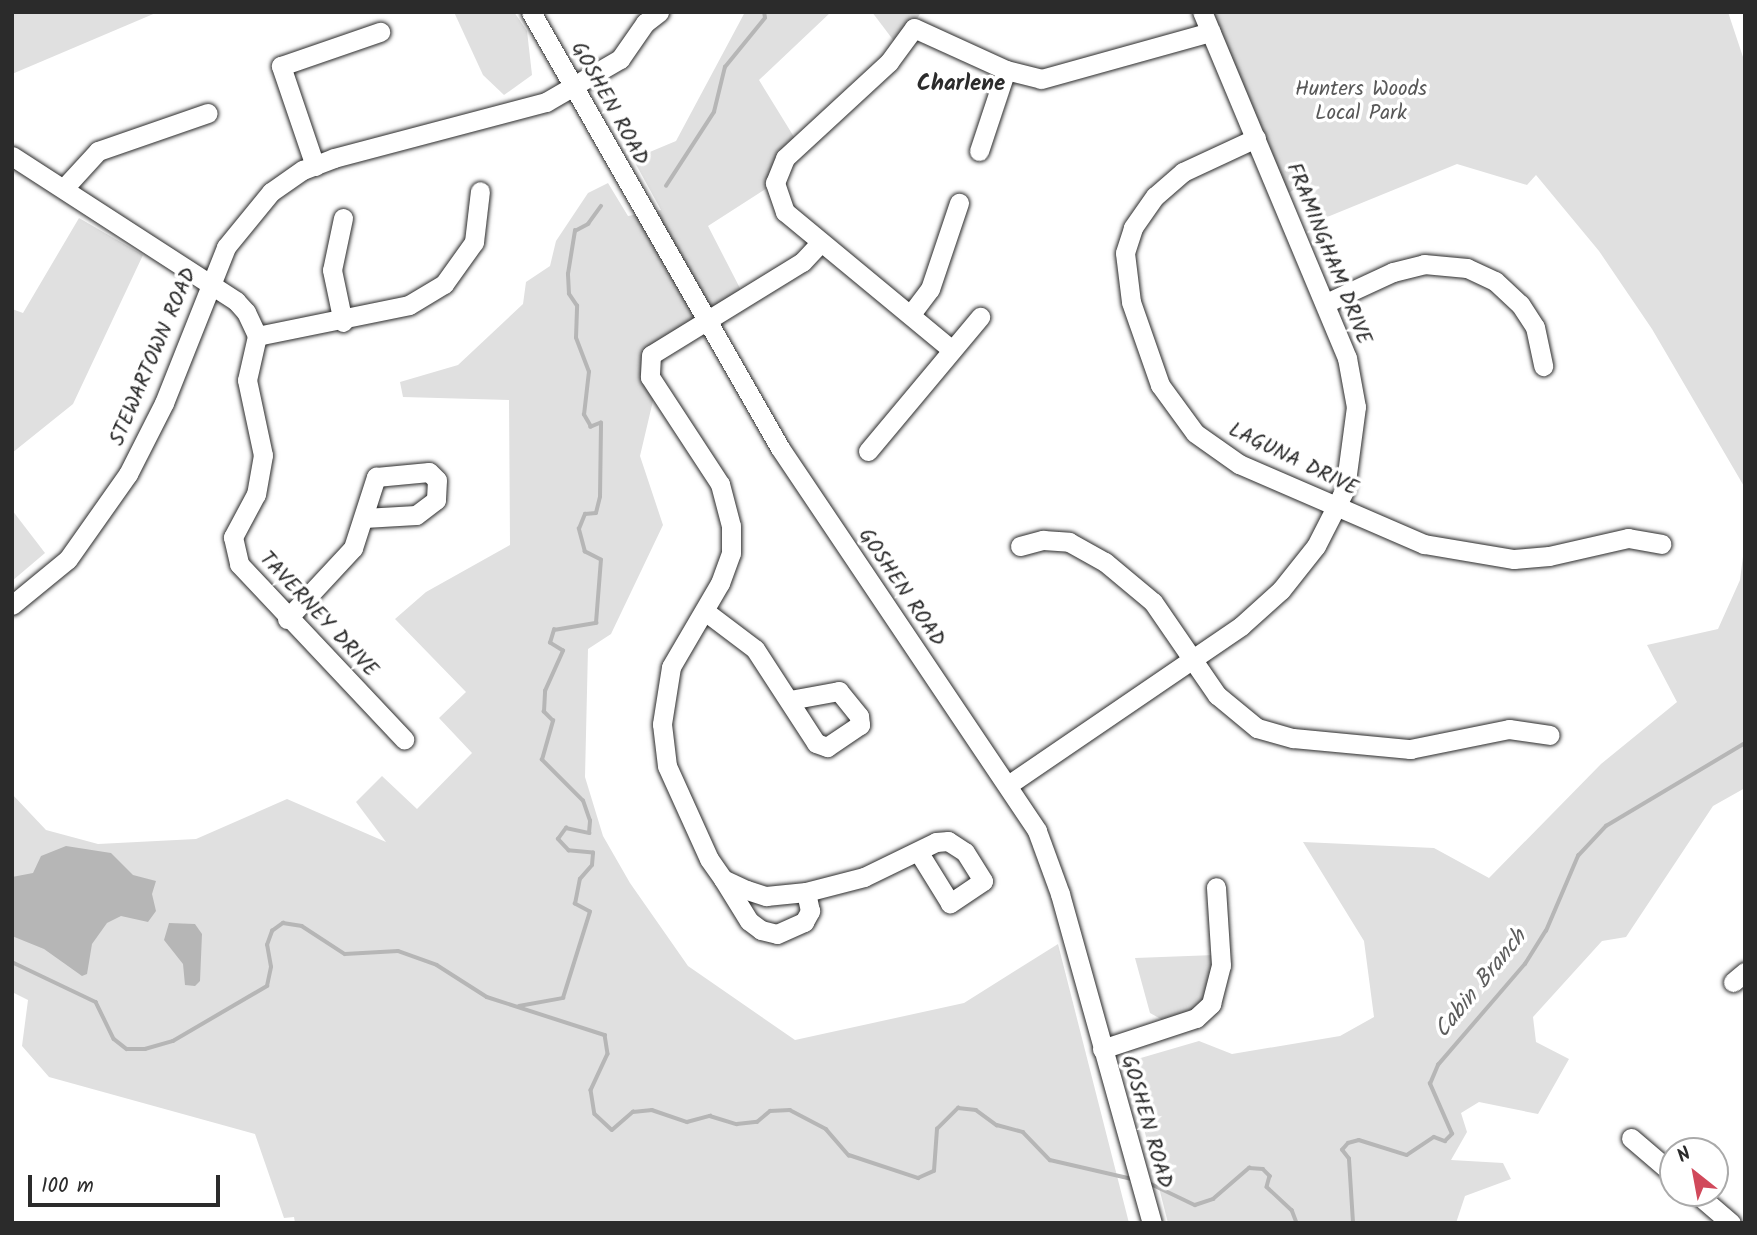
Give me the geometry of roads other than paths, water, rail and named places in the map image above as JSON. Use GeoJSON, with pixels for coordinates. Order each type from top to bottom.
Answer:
{"type":"FeatureCollection","features":[{"type":"Feature","properties":{"kind":"street","name":"GOSHEN ROAD"},"geometry":{"type":"LineString","coordinates":[[531,12],[703,320],[815,501],[1008,785],[1050,860],[1152,1223]]}},
{"type":"Feature","properties":{"kind":"street","name":"STEWARTOWN ROAD"},"geometry":{"type":"LineString","coordinates":[[12,605],[68,559],[123,482],[164,403],[226,247],[246,218],[271,191],[314,166],[546,102],[620,59],[640,29],[659,12]]}},
{"type":"Feature","properties":{"kind":"street","name":"FRAMINGHAM DRIVE"},"geometry":{"type":"LineString","coordinates":[[1008,785],[1194,660],[1281,590],[1316,546],[1336,508],[1352,460],[1356,407],[1347,358],[1202,12]]}},
{"type":"Feature","properties":{"kind":"street"},"geometry":{"type":"LineString","coordinates":[[952,351],[911,314],[785,212],[776,197],[778,171],[785,158],[889,62],[917,20],[1006,71],[1028,77],[1055,77],[1211,32]]}},
{"type":"Feature","properties":{"kind":"street"},"geometry":{"type":"LineString","coordinates":[[314,166],[281,66],[380,32]]}},
{"type":"Feature","properties":{"kind":"street"},"geometry":{"type":"LineString","coordinates":[[979,151],[1006,71]]}},
{"type":"Feature","properties":{"kind":"street"},"geometry":{"type":"LineString","coordinates":[[65,187],[98,151],[208,113]]}},
{"type":"Feature","properties":{"kind":"street","name":"LAGUNA DRIVE"},"geometry":{"type":"LineString","coordinates":[[1256,138],[1183,172],[1155,196],[1133,228],[1125,253],[1126,278],[1160,385],[1195,433],[1239,464],[1424,544],[1481,556],[1549,556],[1628,538],[1661,544]]}},
{"type":"Feature","properties":{"kind":"street"},"geometry":{"type":"LineString","coordinates":[[12,156],[65,187],[236,301],[257,336],[343,322],[409,305],[444,284],[474,242],[480,191]]}},
{"type":"Feature","properties":{"kind":"street"},"geometry":{"type":"LineString","coordinates":[[911,314],[930,289],[959,203]]}},
{"type":"Feature","properties":{"kind":"street"},"geometry":{"type":"LineString","coordinates":[[343,218],[332,270],[343,322]]}},
{"type":"Feature","properties":{"kind":"street"},"geometry":{"type":"LineString","coordinates":[[806,892],[810,912],[804,922],[777,934],[761,930],[749,920],[691,827],[667,766],[662,724],[671,667],[706,612],[730,553],[727,501],[650,377],[648,366],[651,355],[663,344],[802,262],[820,243]]}},
{"type":"Feature","properties":{"kind":"street"},"geometry":{"type":"LineString","coordinates":[[1326,303],[1393,272],[1424,264],[1467,268],[1495,281],[1520,304],[1535,327],[1543,366]]}},
{"type":"Feature","properties":{"kind":"street"},"geometry":{"type":"LineString","coordinates":[[868,451],[980,317]]}},
{"type":"Feature","properties":{"kind":"street","name":"TAVERNEY DRIVE"},"geometry":{"type":"LineString","coordinates":[[257,336],[247,380],[263,455],[262,474],[256,494],[236,528],[233,548],[248,578],[404,739]]}},
{"type":"Feature","properties":{"kind":"street"},"geometry":{"type":"LineString","coordinates":[[287,620],[354,548],[365,518]]}},
{"type":"Feature","properties":{"kind":"street"},"geometry":{"type":"LineString","coordinates":[[1020,546],[1043,540],[1069,542],[1105,562],[1153,602],[1232,712],[1257,728],[1293,738],[1410,748],[1509,729],[1550,735]]}},
{"type":"Feature","properties":{"kind":"street"},"geometry":{"type":"LineString","coordinates":[[706,612],[755,649],[790,700]]}},
{"type":"Feature","properties":{"kind":"street"},"geometry":{"type":"LineString","coordinates":[[723,879],[766,896],[806,892],[864,877],[919,853]]}},
{"type":"Feature","properties":{"kind":"street"},"geometry":{"type":"LineString","coordinates":[[1102,1049],[1196,1018],[1212,1004],[1221,965],[1216,887]]}},
{"type":"Feature","properties":{"kind":"street"},"geometry":{"type":"LineString","coordinates":[[1630,1138],[1659,1162]]}},
{"type":"Feature","properties":{"kind":"street"},"geometry":{"type":"LineString","coordinates":[[1712,1207],[1731,1223]]}},
{"type":"Feature","properties":{"kind":"waterway"},"geometry":{"type":"LineString","coordinates":[[666,186],[714,112],[725,67],[765,18],[764,12]]}},
{"type":"Feature","properties":{"kind":"waterway"},"geometry":{"type":"LineString","coordinates":[[519,1006],[563,998],[590,912],[575,904],[580,879],[592,865],[593,853],[569,851],[558,839],[566,828],[589,833],[590,821],[583,801],[542,760],[553,721],[544,712],[545,691],[563,651],[550,643],[554,630],[596,623],[601,560],[585,552],[579,529],[585,514],[596,513],[600,497],[601,423],[591,427],[584,415],[589,372],[576,338],[577,306],[569,294],[568,274],[575,231],[588,224],[601,206]]}},
{"type":"Feature","properties":{"kind":"waterway","name":"Cabin Branch"},"geometry":{"type":"LineString","coordinates":[[1353,1223],[1349,1159],[1342,1150],[1348,1143],[1359,1140],[1407,1155],[1434,1137],[1445,1141],[1452,1134],[1430,1084],[1438,1065],[1525,964],[1546,931],[1578,856],[1606,826],[1745,743]]}},
{"type":"Feature","properties":{"kind":"waterway","name":"Cabin Branch"},"geometry":{"type":"LineString","coordinates":[[12,962],[96,1002],[114,1039],[127,1049],[145,1049],[173,1041],[267,986],[271,967],[267,945],[272,931],[283,923],[302,926],[345,954],[398,951],[437,965],[487,997],[605,1035],[608,1054],[591,1090],[595,1114],[612,1130],[633,1112],[652,1110],[687,1122],[710,1116],[737,1124],[757,1122],[770,1111],[790,1110],[826,1129],[849,1155],[918,1178],[934,1171],[937,1129],[958,1108],[976,1110],[997,1125],[1023,1132],[1050,1160],[1132,1179]]}},
{"type":"Feature","properties":{"kind":"waterway","name":"Cabin Branch"},"geometry":{"type":"LineString","coordinates":[[1149,1183],[1195,1205],[1213,1199],[1249,1168],[1263,1169],[1270,1176],[1267,1187],[1292,1210],[1297,1223]]}},
{"type":"Feature","properties":{"kind":"district","name":"Charlene"},"geometry":{"type":"Point","coordinates":[961,84]}},
{"type":"Feature","properties":{"kind":"park label","name":"Hunters Woods Local Park"},"geometry":{"type":"Point","coordinates":[1361,102]}}]}
